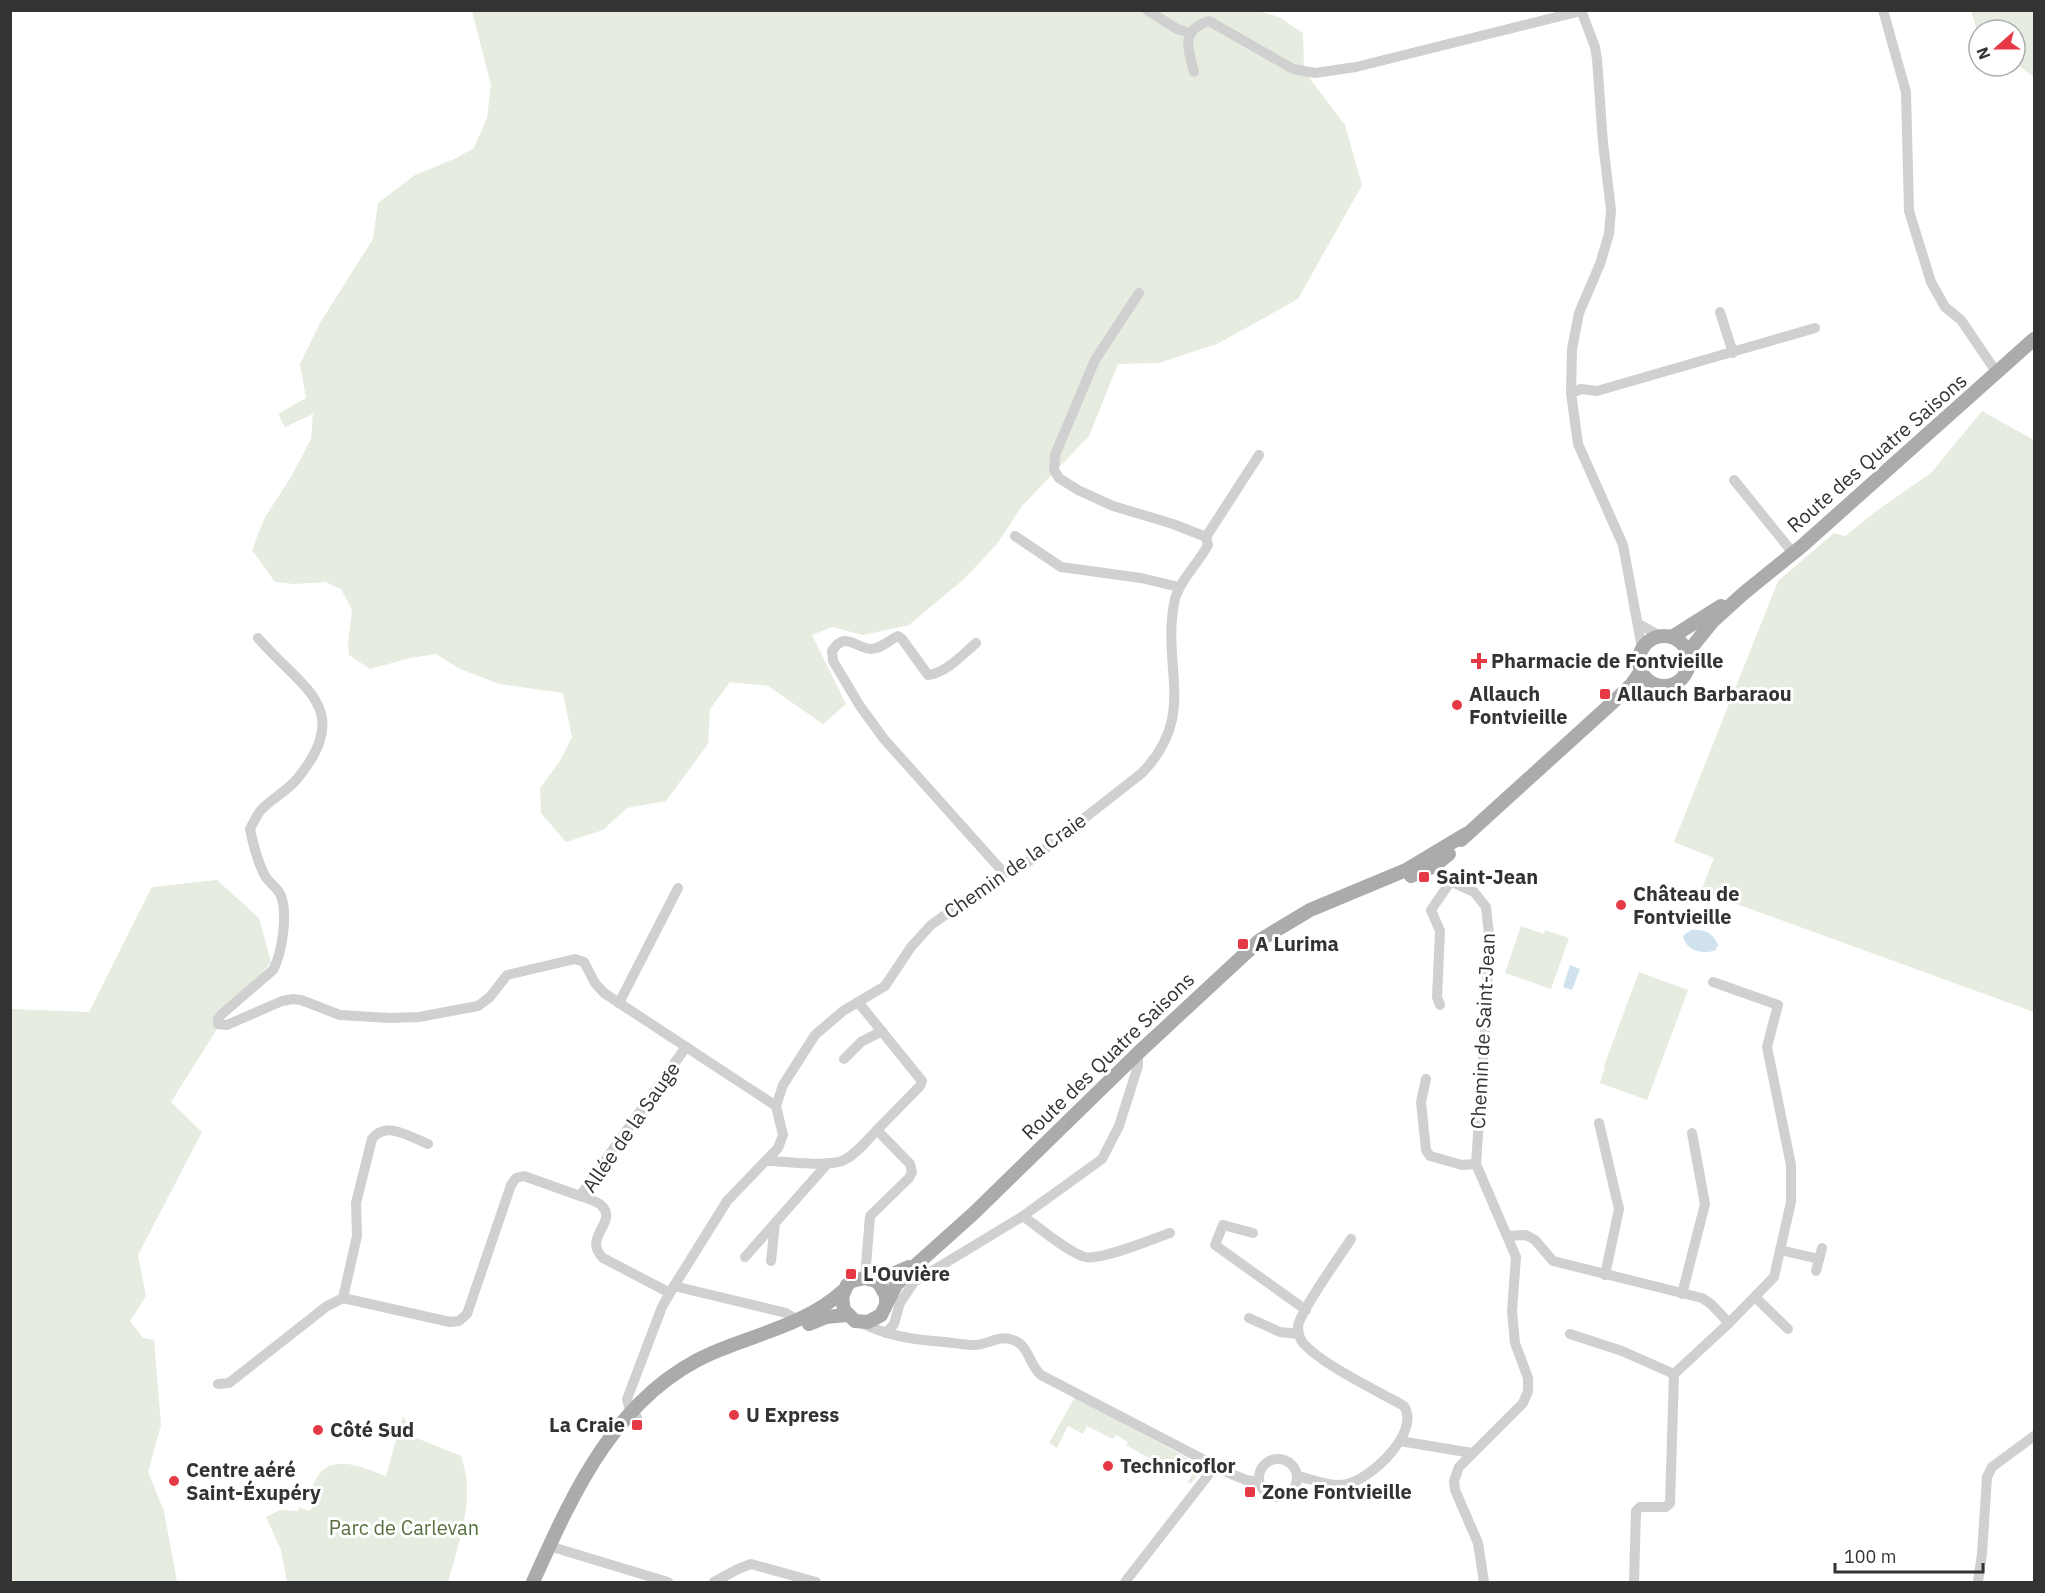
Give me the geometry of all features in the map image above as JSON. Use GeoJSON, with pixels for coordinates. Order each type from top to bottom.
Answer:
{"type":"FeatureCollection","features":[{"type":"Feature","properties":{"kind":"main road","name":"Route des Quatre Saisons"},"geometry":{"type":"LineString","coordinates":[[1612,703],[1636,691],[1657,685],[1673,684],[1680,680],[1688,667],[1688,653],[1713,621],[2034,339]]}},
{"type":"Feature","properties":{"kind":"main road","name":"Route des Quatre Saisons"},"geometry":{"type":"LineString","coordinates":[[1642,648],[1647,642],[1666,637],[1744,593]]}},
{"type":"Feature","properties":{"kind":"main road"},"geometry":{"type":"LineString","coordinates":[[1666,637],[1684,646],[1688,653]]}},
{"type":"Feature","properties":{"kind":"main road"},"geometry":{"type":"LineString","coordinates":[[1642,648],[1639,657],[1641,671],[1650,682],[1657,685]]}},
{"type":"Feature","properties":{"kind":"main road","name":"Route des Quatre Saisons"},"geometry":{"type":"LineString","coordinates":[[880,1315],[896,1285],[917,1264],[980,1208],[1138,1053],[1260,940],[1310,910],[1436,858],[1466,834],[1612,703],[1631,685],[1641,671]]}},
{"type":"Feature","properties":{"kind":"main road","name":"Route des Quatre Saisons"},"geometry":{"type":"LineString","coordinates":[[794,1321],[822,1308],[852,1281],[892,1276],[917,1264]]}},
{"type":"Feature","properties":{"kind":"main road"},"geometry":{"type":"LineString","coordinates":[[870,1280],[884,1290],[886,1302]]}},
{"type":"Feature","properties":{"kind":"main road"},"geometry":{"type":"LineString","coordinates":[[843,1291],[842,1304],[847,1315]]}},
{"type":"Feature","properties":{"kind":"main road"},"geometry":{"type":"LineString","coordinates":[[633,1414],[679,1380],[716,1360],[826,1317],[847,1315],[860,1322],[875,1320],[880,1315]]}},
{"type":"Feature","properties":{"kind":"main road"},"geometry":{"type":"LineString","coordinates":[[532,1582],[553,1548],[601,1449],[643,1400],[674,1374],[696,1360],[794,1321]]}},
{"type":"Feature","properties":{"kind":"main road"},"geometry":{"type":"LineString","coordinates":[[541,1582],[553,1548]]}},
{"type":"Feature","properties":{"kind":"street"},"geometry":{"type":"LineString","coordinates":[[1147,10],[1177,29],[1190,33]]}},
{"type":"Feature","properties":{"kind":"street"},"geometry":{"type":"LineString","coordinates":[[1883,10],[1906,92],[1909,212],[1931,282],[1945,307],[1961,320],[1997,373]]}},
{"type":"Feature","properties":{"kind":"street"},"geometry":{"type":"LineString","coordinates":[[1194,72],[1187,44],[1190,33],[1198,24],[1209,21],[1293,69],[1315,73],[1356,67],[1581,11],[1595,47],[1597,59],[1611,210],[1609,234],[1600,264],[1579,313],[1572,349],[1570,393],[1582,453],[1623,545],[1642,648]]}},
{"type":"Feature","properties":{"kind":"street"},"geometry":{"type":"LineString","coordinates":[[1139,292],[1095,360],[1055,455],[1054,470],[1059,478],[1094,499],[1206,537]]}},
{"type":"Feature","properties":{"kind":"street"},"geometry":{"type":"LineString","coordinates":[[1720,312],[1733,353]]}},
{"type":"Feature","properties":{"kind":"street"},"geometry":{"type":"LineString","coordinates":[[1570,393],[1581,389],[1597,391],[1815,328]]}},
{"type":"Feature","properties":{"kind":"street","name":"Chemin de la Craie"},"geometry":{"type":"LineString","coordinates":[[776,1106],[783,1085],[815,1035],[829,1021],[885,986],[911,947],[931,925],[1004,873],[1014,871],[1032,859],[1142,773],[1156,759],[1172,726],[1175,709],[1172,627],[1179,587],[1198,564],[1208,545],[1206,537],[1259,454]]}},
{"type":"Feature","properties":{"kind":"street"},"geometry":{"type":"LineString","coordinates":[[1734,480],[1793,553]]}},
{"type":"Feature","properties":{"kind":"street"},"geometry":{"type":"LineString","coordinates":[[1015,536],[1061,567],[1141,578],[1179,587]]}},
{"type":"Feature","properties":{"kind":"street"},"geometry":{"type":"LineString","coordinates":[[1639,624],[1666,637]]}},
{"type":"Feature","properties":{"kind":"street"},"geometry":{"type":"LineString","coordinates":[[976,643],[956,661],[928,675],[898,636],[873,649],[845,641],[835,645],[831,651],[833,661],[849,688],[884,738],[1004,873]]}},
{"type":"Feature","properties":{"kind":"street"},"geometry":{"type":"LineString","coordinates":[[258,638],[279,662],[299,677],[322,710],[323,729],[316,750],[298,778],[261,810],[250,829],[264,875],[279,891],[282,899],[284,930],[277,963],[273,970],[222,1014],[218,1019],[218,1024],[227,1025],[282,1001],[293,999],[339,1014],[390,1018],[419,1017],[478,1005],[490,997],[507,975],[572,959],[584,962],[595,983],[619,1003],[776,1106],[783,1135],[778,1148],[727,1201],[662,1307],[627,1399],[633,1414]]}},
{"type":"Feature","properties":{"kind":"street","name":"Chemin de Saint-Jean"},"geometry":{"type":"LineString","coordinates":[[1436,858],[1443,878],[1474,892],[1486,907],[1489,935],[1486,1016],[1476,1164]]}},
{"type":"Feature","properties":{"kind":"street"},"geometry":{"type":"LineString","coordinates":[[1440,1005],[1437,997],[1440,931],[1431,910],[1451,881]]}},
{"type":"Feature","properties":{"kind":"street"},"geometry":{"type":"LineString","coordinates":[[619,1003],[678,888]]}},
{"type":"Feature","properties":{"kind":"street"},"geometry":{"type":"LineString","coordinates":[[1634,1582],[1636,1511],[1640,1507],[1666,1507],[1670,1503],[1674,1374],[1774,1277],[1791,1202],[1791,1165],[1767,1047],[1778,1005],[1713,982]]}},
{"type":"Feature","properties":{"kind":"street"},"geometry":{"type":"LineString","coordinates":[[767,1161],[828,1163],[842,1161],[877,1130],[920,1086],[922,1081],[858,1002]]}},
{"type":"Feature","properties":{"kind":"street"},"geometry":{"type":"LineString","coordinates":[[844,1059],[861,1042],[882,1031]]}},
{"type":"Feature","properties":{"kind":"street","name":"Allée de la Sauge"},"geometry":{"type":"LineString","coordinates":[[672,1290],[603,1258],[596,1251],[595,1242],[606,1220],[605,1211],[601,1204],[580,1196],[686,1047]]}},
{"type":"Feature","properties":{"kind":"street"},"geometry":{"type":"LineString","coordinates":[[886,1332],[894,1324],[900,1303],[914,1282],[1023,1216],[1102,1159],[1119,1126],[1138,1066],[1138,1053]]}},
{"type":"Feature","properties":{"kind":"street"},"geometry":{"type":"LineString","coordinates":[[1426,1079],[1421,1102],[1426,1150],[1430,1156],[1462,1164],[1476,1164],[1516,1257],[1512,1311],[1515,1343],[1528,1378],[1528,1391],[1523,1403],[1459,1467],[1454,1481],[1455,1490],[1478,1543],[1484,1582]]}},
{"type":"Feature","properties":{"kind":"street"},"geometry":{"type":"LineString","coordinates":[[1599,1123],[1619,1209],[1605,1275]]}},
{"type":"Feature","properties":{"kind":"street"},"geometry":{"type":"LineString","coordinates":[[343,1298],[357,1236],[356,1203],[372,1139],[377,1132],[389,1129],[428,1144]]}},
{"type":"Feature","properties":{"kind":"street"},"geometry":{"type":"LineString","coordinates":[[870,1280],[870,1216],[909,1178],[912,1172],[910,1164],[877,1130]]}},
{"type":"Feature","properties":{"kind":"street"},"geometry":{"type":"LineString","coordinates":[[1682,1294],[1706,1204],[1692,1133]]}},
{"type":"Feature","properties":{"kind":"street"},"geometry":{"type":"LineString","coordinates":[[745,1257],[828,1163]]}},
{"type":"Feature","properties":{"kind":"street"},"geometry":{"type":"LineString","coordinates":[[219,1384],[229,1383],[327,1306],[343,1298],[450,1322],[459,1321],[467,1314],[511,1185],[516,1178],[524,1176],[580,1196]]}},
{"type":"Feature","properties":{"kind":"street"},"geometry":{"type":"LineString","coordinates":[[1023,1216],[1088,1258],[1106,1255],[1170,1233]]}},
{"type":"Feature","properties":{"kind":"street"},"geometry":{"type":"LineString","coordinates":[[771,1260],[775,1223]]}},
{"type":"Feature","properties":{"kind":"street"},"geometry":{"type":"LineString","coordinates":[[1253,1233],[1223,1225],[1215,1245],[1306,1310]]}},
{"type":"Feature","properties":{"kind":"street"},"geometry":{"type":"LineString","coordinates":[[1508,1236],[1526,1234],[1535,1240],[1552,1261],[1702,1298],[1729,1323]]}},
{"type":"Feature","properties":{"kind":"street"},"geometry":{"type":"LineString","coordinates":[[1297,1476],[1336,1485],[1354,1482],[1377,1466],[1400,1441],[1408,1418],[1408,1412],[1404,1406],[1334,1366],[1302,1342],[1299,1334],[1298,1324],[1351,1239]]}},
{"type":"Feature","properties":{"kind":"street"},"geometry":{"type":"LineString","coordinates":[[1780,1250],[1820,1254],[1816,1271]]}},
{"type":"Feature","properties":{"kind":"street"},"geometry":{"type":"LineString","coordinates":[[672,1290],[786,1312],[794,1321]]}},
{"type":"Feature","properties":{"kind":"street"},"geometry":{"type":"LineString","coordinates":[[1755,1297],[1788,1329]]}},
{"type":"Feature","properties":{"kind":"street"},"geometry":{"type":"LineString","coordinates":[[880,1315],[886,1332]]}},
{"type":"Feature","properties":{"kind":"street"},"geometry":{"type":"LineString","coordinates":[[1249,1318],[1280,1332],[1299,1334]]}},
{"type":"Feature","properties":{"kind":"street"},"geometry":{"type":"LineString","coordinates":[[860,1322],[877,1331],[918,1339],[973,1345],[1005,1338],[1015,1340],[1021,1344],[1032,1366],[1041,1375],[1246,1480],[1259,1482]]}},
{"type":"Feature","properties":{"kind":"street"},"geometry":{"type":"LineString","coordinates":[[1570,1334],[1622,1351],[1674,1374]]}},
{"type":"Feature","properties":{"kind":"street"},"geometry":{"type":"LineString","coordinates":[[632,1387],[643,1400]]}},
{"type":"Feature","properties":{"kind":"street"},"geometry":{"type":"LineString","coordinates":[[1978,1582],[1987,1477],[1992,1467],[2034,1436]]}},
{"type":"Feature","properties":{"kind":"street"},"geometry":{"type":"LineString","coordinates":[[1400,1441],[1472,1453]]}},
{"type":"Feature","properties":{"kind":"street"},"geometry":{"type":"LineString","coordinates":[[1275,1459],[1281,1459],[1292,1465],[1297,1476],[1295,1487],[1287,1495],[1281,1497],[1265,1492],[1259,1482],[1260,1470],[1275,1459]]}},
{"type":"Feature","properties":{"kind":"street"},"geometry":{"type":"LineString","coordinates":[[1125,1582],[1216,1465]]}},
{"type":"Feature","properties":{"kind":"street"},"geometry":{"type":"LineString","coordinates":[[553,1548],[668,1582]]}},
{"type":"Feature","properties":{"kind":"street"},"geometry":{"type":"LineString","coordinates":[[714,1582],[751,1564],[816,1582]]}},
{"type":"Feature","properties":{"kind":"green space"},"geometry":{"type":"Polygon","coordinates":[[[472,11],[1257,11],[1279,17],[1303,33],[1304,71],[1345,125],[1362,185],[1298,299],[1217,344],[1159,363],[1118,364],[1089,436],[1022,506],[997,544],[964,579],[909,625],[863,635],[832,627],[812,635],[846,704],[823,724],[768,686],[730,682],[710,709],[708,744],[666,801],[627,808],[603,830],[566,842],[541,813],[540,788],[560,761],[572,737],[563,693],[500,684],[460,669],[436,654],[410,658],[370,669],[349,655],[352,610],[341,589],[325,582],[294,584],[275,582],[252,550],[265,517],[291,477],[311,439],[313,414],[285,427],[278,414],[306,398],[300,364],[320,323],[373,239],[378,203],[415,175],[474,148],[487,118],[491,85],[472,11]]]}},
{"type":"Feature","properties":{"kind":"green space"},"geometry":{"type":"Polygon","coordinates":[[[1971,11],[2034,11],[2034,77],[2027,72],[2027,18],[1973,18],[1971,11]]]}},
{"type":"Feature","properties":{"kind":"green space"},"geometry":{"type":"Polygon","coordinates":[[[1982,411],[2034,440],[2034,1012],[1701,891],[1714,858],[1674,842],[1778,581],[1834,533],[1845,536],[1931,473],[1982,411]]]}},
{"type":"Feature","properties":{"kind":"green space"},"geometry":{"type":"Polygon","coordinates":[[[217,880],[259,918],[271,962],[224,1018],[171,1102],[202,1132],[138,1255],[146,1296],[130,1321],[143,1338],[154,1340],[161,1425],[148,1472],[164,1511],[177,1582],[11,1582],[11,1009],[89,1012],[152,887],[217,880]]]}},
{"type":"Feature","properties":{"kind":"green space"},"geometry":{"type":"Polygon","coordinates":[[[1521,926],[1544,934],[1545,930],[1569,938],[1551,989],[1505,973],[1521,926]]]}},
{"type":"Feature","properties":{"kind":"green space"},"geometry":{"type":"Polygon","coordinates":[[[1639,972],[1688,990],[1647,1100],[1600,1083],[1604,1066],[1639,972]]]}},
{"type":"Feature","properties":{"kind":"green space"},"geometry":{"type":"Polygon","coordinates":[[[1075,1397],[1196,1463],[1199,1468],[1198,1474],[1191,1484],[1187,1482],[1192,1476],[1176,1464],[1170,1470],[1126,1445],[1128,1442],[1116,1435],[1113,1439],[1087,1426],[1083,1434],[1068,1426],[1057,1448],[1049,1443],[1075,1397]]]}},
{"type":"Feature","properties":{"kind":"green space","name":"Parc de Carlevan"},"geometry":{"type":"Polygon","coordinates":[[[403,1416],[414,1437],[461,1456],[467,1487],[466,1503],[461,1535],[448,1582],[287,1582],[281,1550],[266,1517],[280,1510],[298,1511],[299,1507],[310,1511],[315,1499],[315,1494],[311,1489],[321,1472],[336,1464],[362,1467],[386,1476],[403,1416]]]}},
{"type":"Feature","properties":{"kind":"water"},"geometry":{"type":"Polygon","coordinates":[[[1691,930],[1700,930],[1710,934],[1718,945],[1716,950],[1701,952],[1691,948],[1683,936],[1691,930]]]}},
{"type":"Feature","properties":{"kind":"water"},"geometry":{"type":"Polygon","coordinates":[[[1570,965],[1580,969],[1572,990],[1563,987],[1570,965]]]}},
{"type":"Feature","properties":{"kind":"place","name":"Pharmacie de Fontvieille"},"geometry":{"type":"Point","coordinates":[1479,661]}},
{"type":"Feature","properties":{"kind":"place","name":"Allauch Barbaraou"},"geometry":{"type":"Point","coordinates":[1605,694]}},
{"type":"Feature","properties":{"kind":"place","name":"Allauch Fontvieille"},"geometry":{"type":"Point","coordinates":[1457,705]}},
{"type":"Feature","properties":{"kind":"place","name":"Saint-Jean"},"geometry":{"type":"Point","coordinates":[1424,877]}},
{"type":"Feature","properties":{"kind":"place","name":"Château de Fontvieille"},"geometry":{"type":"Point","coordinates":[1621,905]}},
{"type":"Feature","properties":{"kind":"place","name":"A Lurima"},"geometry":{"type":"Point","coordinates":[1243,944]}},
{"type":"Feature","properties":{"kind":"place","name":"L'Ouvière"},"geometry":{"type":"Point","coordinates":[851,1274]}},
{"type":"Feature","properties":{"kind":"place","name":"U Express"},"geometry":{"type":"Point","coordinates":[734,1415]}},
{"type":"Feature","properties":{"kind":"place","name":"La Craie"},"geometry":{"type":"Point","coordinates":[637,1425]}},
{"type":"Feature","properties":{"kind":"place","name":"Côté Sud"},"geometry":{"type":"Point","coordinates":[318,1430]}},
{"type":"Feature","properties":{"kind":"place","name":"Technicoflor"},"geometry":{"type":"Point","coordinates":[1108,1466]}},
{"type":"Feature","properties":{"kind":"place","name":"Centre aéré Saint-Éxupéry"},"geometry":{"type":"Point","coordinates":[174,1481]}},
{"type":"Feature","properties":{"kind":"place","name":"Zone Fontvieille"},"geometry":{"type":"Point","coordinates":[1250,1492]}}]}
